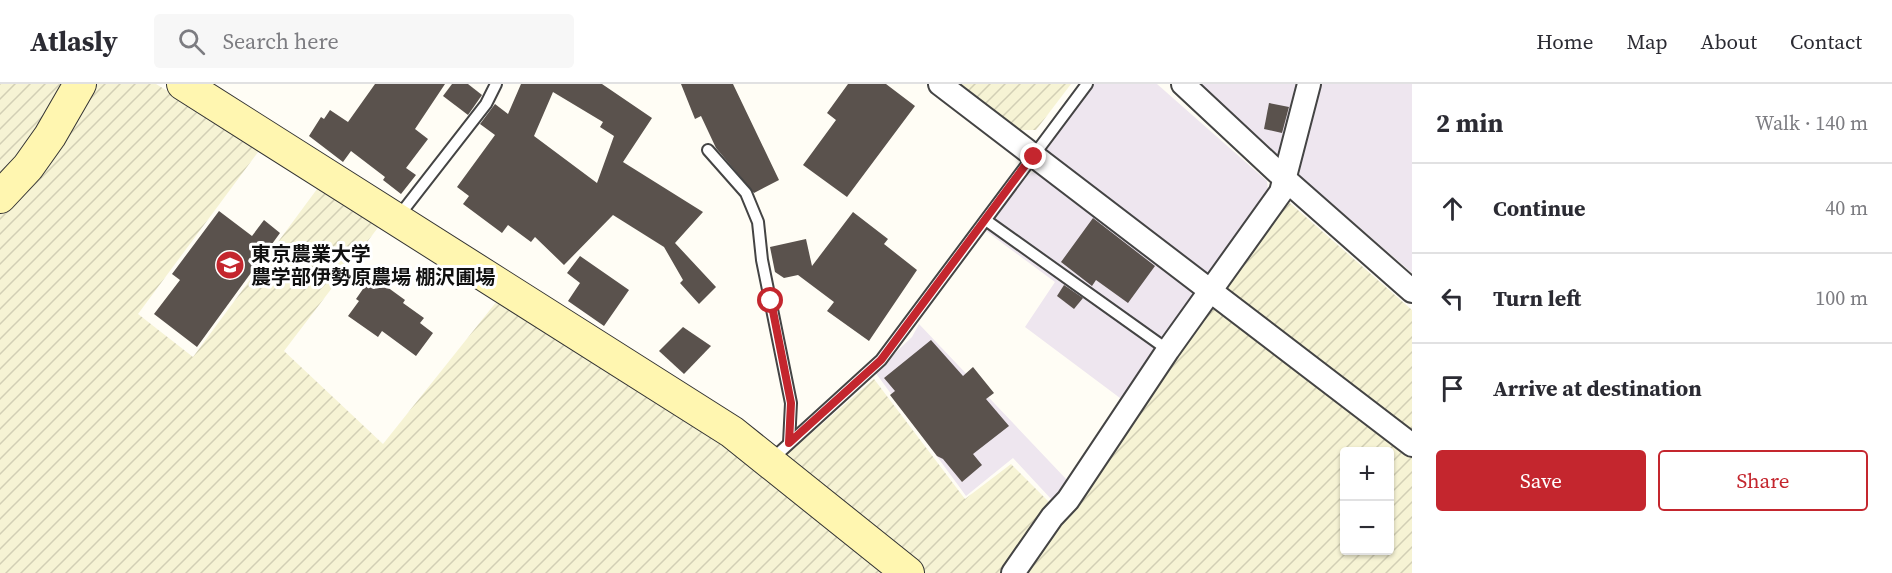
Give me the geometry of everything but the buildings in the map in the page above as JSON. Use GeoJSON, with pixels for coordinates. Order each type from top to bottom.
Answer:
{"type":"FeatureCollection","features":[{"type":"Feature","properties":{"kind":"street"},"geometry":{"type":"LineString","coordinates":[[0,197],[28,167],[50,136],[80,84]]}},
{"type":"Feature","properties":{"kind":"street"},"geometry":{"type":"LineString","coordinates":[[183,84],[396,220],[513,291],[722,426],[779,452],[908,573]]}},
{"type":"Feature","properties":{"kind":"street"},"geometry":{"type":"LineString","coordinates":[[940,84],[1412,445]]}},
{"type":"Feature","properties":{"kind":"street"},"geometry":{"type":"LineString","coordinates":[[1183,84],[1286,180],[1412,291]]}},
{"type":"Feature","properties":{"kind":"street"},"geometry":{"type":"LineString","coordinates":[[1013,573],[1052,517],[1068,500],[1168,350],[1281,192],[1286,180],[1309,84]]}},
{"type":"Feature","properties":{"kind":"lane"},"geometry":{"type":"LineString","coordinates":[[396,220],[486,104],[496,84]]}},
{"type":"Feature","properties":{"kind":"lane"},"geometry":{"type":"LineString","coordinates":[[779,452],[881,360],[987,221],[1027,163],[1034,157],[1087,84]]}},
{"type":"Feature","properties":{"kind":"lane"},"geometry":{"type":"LineString","coordinates":[[708,150],[746,194],[758,222],[791,403],[779,452]]}},
{"type":"Feature","properties":{"kind":"lane"},"geometry":{"type":"LineString","coordinates":[[987,221],[1168,350]]}},
{"type":"Feature","properties":{"kind":"shaded area"},"geometry":{"type":"Polygon","coordinates":[[[0,84],[156,84],[261,148],[138,314],[193,357],[320,185],[383,221],[284,351],[383,444],[501,296],[770,469],[874,379],[965,499],[1011,464],[1049,502],[1066,511],[1283,197],[1412,310],[1412,573],[0,573],[0,84]]]}},
{"type":"Feature","properties":{"kind":"shaded area"},"geometry":{"type":"Polygon","coordinates":[[[957,84],[1071,84],[1036,130],[1019,130],[957,84]]]}},
{"type":"Feature","properties":{"kind":"shaded area"},"geometry":{"type":"Polygon","coordinates":[[[1092,84],[1157,84],[1267,181],[1268,190],[1209,275],[1204,276],[1047,161],[1046,151],[1092,84]]]}},
{"type":"Feature","properties":{"kind":"shaded area"},"geometry":{"type":"Polygon","coordinates":[[[1199,84],[1300,84],[1283,159],[1199,84]]]}},
{"type":"Feature","properties":{"kind":"shaded area"},"geometry":{"type":"Polygon","coordinates":[[[1318,84],[1412,84],[1412,273],[1299,175],[1318,84]]]}},
{"type":"Feature","properties":{"kind":"shaded area"},"geometry":{"type":"Polygon","coordinates":[[[1039,170],[1196,288],[1196,296],[1124,401],[1025,327],[1055,282],[986,231],[1027,175],[1039,170]]]}},
{"type":"Feature","properties":{"kind":"shaded area"},"geometry":{"type":"Polygon","coordinates":[[[919,324],[1067,480],[1052,500],[1013,458],[966,496],[875,372],[912,337],[919,324]]]}},
{"type":"Feature","properties":{"kind":"place","name":"東京農業大学 農学部伊勢原農場 棚沢圃場"},"geometry":{"type":"Point","coordinates":[230,265]}},
{"type":"Feature","properties":{"kind":"route"},"geometry":{"type":"LineString","coordinates":[[771,301],[791,403],[789,443],[881,360],[987,221],[1027,163],[1034,157]]}}]}
